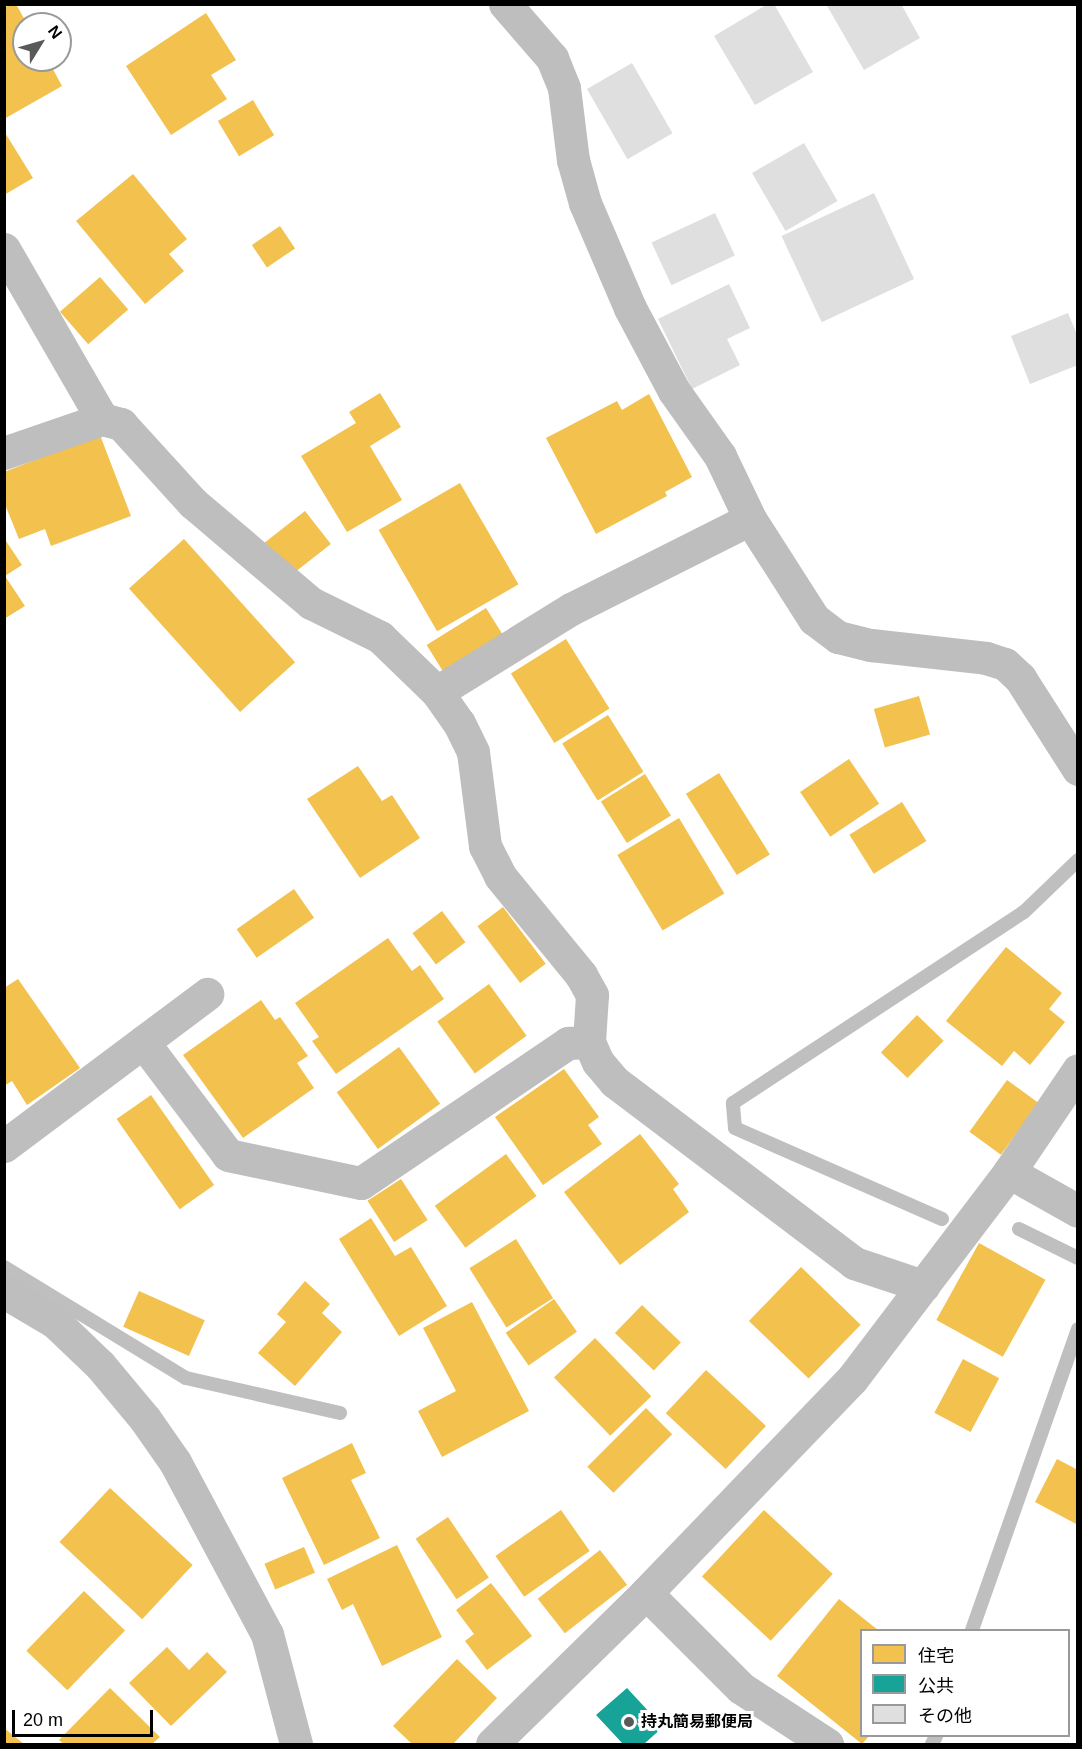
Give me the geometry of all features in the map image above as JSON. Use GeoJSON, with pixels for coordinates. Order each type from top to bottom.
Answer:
{"type":"FeatureCollection","features":[{"type":"Feature","properties":{"kind":"street"},"geometry":{"type":"LineString","coordinates":[[505,4],[552,58],[564,88],[573,160],[585,202],[630,308],[674,391],[720,456],[750,519],[814,619],[838,637],[871,645],[986,658],[1005,663],[1020,678],[1077,769]]}},
{"type":"Feature","properties":{"kind":"street"},"geometry":{"type":"LineString","coordinates":[[4,249],[102,419]]}},
{"type":"Feature","properties":{"kind":"street"},"geometry":{"type":"LineString","coordinates":[[4,453],[102,419],[121,424],[193,503],[311,603],[381,637],[437,692],[459,723],[473,752],[484,846],[500,876],[581,975],[592,995],[589,1042],[598,1062],[615,1082],[854,1263],[923,1286]]}},
{"type":"Feature","properties":{"kind":"street"},"geometry":{"type":"LineString","coordinates":[[437,692],[571,609],[750,519]]}},
{"type":"Feature","properties":{"kind":"street"},"geometry":{"type":"LineString","coordinates":[[4,1146],[207,994]]}},
{"type":"Feature","properties":{"kind":"street"},"geometry":{"type":"LineString","coordinates":[[143,1042],[228,1155],[361,1183],[568,1043],[589,1042]]}},
{"type":"Feature","properties":{"kind":"street"},"geometry":{"type":"LineString","coordinates":[[492,1744],[646,1593],[852,1379],[1009,1172],[1077,1070]]}},
{"type":"Feature","properties":{"kind":"street"},"geometry":{"type":"LineString","coordinates":[[1009,1172],[1077,1211]]}},
{"type":"Feature","properties":{"kind":"street"},"geometry":{"type":"LineString","coordinates":[[4,1292],[55,1322],[100,1365],[145,1419],[175,1462],[267,1634],[296,1744]]}},
{"type":"Feature","properties":{"kind":"street"},"geometry":{"type":"LineString","coordinates":[[646,1593],[741,1688],[828,1744]]}},
{"type":"Feature","properties":{"kind":"building: 住宅"},"geometry":{"type":"Polygon","coordinates":[[[16,4],[20,12],[12,12],[12,72],[54,72],[62,86],[4,119],[4,8],[16,4]]]}},
{"type":"Feature","properties":{"kind":"building: 住宅"},"geometry":{"type":"Polygon","coordinates":[[[206,13],[236,60],[211,75],[227,99],[171,135],[126,66],[206,13]]]}},
{"type":"Feature","properties":{"kind":"building: 住宅"},"geometry":{"type":"Polygon","coordinates":[[[253,100],[274,135],[239,156],[218,121],[253,100]]]}},
{"type":"Feature","properties":{"kind":"building: 住宅"},"geometry":{"type":"Polygon","coordinates":[[[4,131],[33,178],[4,195],[4,131]]]}},
{"type":"Feature","properties":{"kind":"building: 住宅"},"geometry":{"type":"Polygon","coordinates":[[[133,174],[187,239],[169,254],[184,271],[145,304],[76,221],[133,174]]]}},
{"type":"Feature","properties":{"kind":"building: 住宅"},"geometry":{"type":"Polygon","coordinates":[[[280,226],[295,248],[267,267],[252,245],[280,226]]]}},
{"type":"Feature","properties":{"kind":"building: 住宅"},"geometry":{"type":"Polygon","coordinates":[[[100,277],[128,309],[88,344],[60,312],[100,277]]]}},
{"type":"Feature","properties":{"kind":"building: 住宅"},"geometry":{"type":"Polygon","coordinates":[[[380,393],[401,427],[370,446],[402,500],[347,532],[301,456],[356,423],[349,412],[380,393]]]}},
{"type":"Feature","properties":{"kind":"building: 住宅"},"geometry":{"type":"Polygon","coordinates":[[[649,394],[692,477],[665,492],[667,496],[596,534],[546,438],[617,401],[622,410],[649,394]]]}},
{"type":"Feature","properties":{"kind":"building: 住宅"},"geometry":{"type":"Polygon","coordinates":[[[100,435],[131,516],[51,546],[45,529],[19,539],[4,502],[4,472],[100,435]]]}},
{"type":"Feature","properties":{"kind":"building: 住宅"},"geometry":{"type":"Polygon","coordinates":[[[460,483],[518,584],[437,631],[379,530],[460,483]]]}},
{"type":"Feature","properties":{"kind":"building: 住宅"},"geometry":{"type":"Polygon","coordinates":[[[305,511],[331,544],[291,575],[265,542],[305,511]]]}},
{"type":"Feature","properties":{"kind":"building: 住宅"},"geometry":{"type":"Polygon","coordinates":[[[4,538],[22,565],[5,576],[25,606],[4,619],[4,538]]]}},
{"type":"Feature","properties":{"kind":"building: 住宅"},"geometry":{"type":"Polygon","coordinates":[[[184,539],[295,662],[240,712],[129,589],[184,539]]]}},
{"type":"Feature","properties":{"kind":"building: 住宅"},"geometry":{"type":"Polygon","coordinates":[[[486,608],[504,637],[445,674],[427,645],[486,608]]]}},
{"type":"Feature","properties":{"kind":"building: 住宅"},"geometry":{"type":"Polygon","coordinates":[[[566,639],[609,709],[554,743],[511,673],[566,639]]]}},
{"type":"Feature","properties":{"kind":"building: 住宅"},"geometry":{"type":"Polygon","coordinates":[[[919,696],[930,734],[885,747],[874,709],[919,696]]]}},
{"type":"Feature","properties":{"kind":"building: 住宅"},"geometry":{"type":"Polygon","coordinates":[[[608,715],[644,772],[598,800],[562,744],[608,715]]]}},
{"type":"Feature","properties":{"kind":"building: 住宅"},"geometry":{"type":"Polygon","coordinates":[[[849,759],[879,804],[830,837],[800,792],[849,759]]]}},
{"type":"Feature","properties":{"kind":"building: 住宅"},"geometry":{"type":"Polygon","coordinates":[[[358,766],[382,801],[392,795],[420,838],[360,878],[307,799],[358,766]]]}},
{"type":"Feature","properties":{"kind":"building: 住宅"},"geometry":{"type":"Polygon","coordinates":[[[719,773],[770,854],[737,875],[686,794],[719,773]]]}},
{"type":"Feature","properties":{"kind":"building: 住宅"},"geometry":{"type":"Polygon","coordinates":[[[645,774],[671,816],[627,843],[601,802],[645,774]]]}},
{"type":"Feature","properties":{"kind":"building: 住宅"},"geometry":{"type":"Polygon","coordinates":[[[902,802],[926,841],[874,874],[849,835],[902,802]]]}},
{"type":"Feature","properties":{"kind":"building: 住宅"},"geometry":{"type":"Polygon","coordinates":[[[679,818],[724,893],[663,931],[617,855],[679,818]]]}},
{"type":"Feature","properties":{"kind":"building: 住宅"},"geometry":{"type":"Polygon","coordinates":[[[294,889],[314,918],[257,958],[237,929],[294,889]]]}},
{"type":"Feature","properties":{"kind":"building: 住宅"},"geometry":{"type":"Polygon","coordinates":[[[503,907],[546,964],[520,983],[477,926],[503,907]]]}},
{"type":"Feature","properties":{"kind":"building: 住宅"},"geometry":{"type":"Polygon","coordinates":[[[442,911],[465,942],[436,964],[412,933],[442,911]]]}},
{"type":"Feature","properties":{"kind":"building: 住宅"},"geometry":{"type":"Polygon","coordinates":[[[388,938],[412,971],[420,965],[444,999],[336,1074],[312,1041],[319,1037],[295,1003],[388,938]]]}},
{"type":"Feature","properties":{"kind":"building: 住宅"},"geometry":{"type":"Polygon","coordinates":[[[1006,947],[1062,993],[1049,1009],[1065,1022],[1030,1065],[1014,1051],[1002,1066],[946,1021],[1006,947]]]}},
{"type":"Feature","properties":{"kind":"building: 住宅"},"geometry":{"type":"Polygon","coordinates":[[[18,979],[80,1068],[27,1105],[12,1081],[4,1086],[4,988],[18,979]]]}},
{"type":"Feature","properties":{"kind":"building: 住宅"},"geometry":{"type":"Polygon","coordinates":[[[489,984],[527,1036],[475,1073],[437,1022],[489,984]]]}},
{"type":"Feature","properties":{"kind":"building: 住宅"},"geometry":{"type":"Polygon","coordinates":[[[261,1000],[275,1020],[280,1017],[308,1056],[297,1063],[314,1088],[243,1138],[183,1055],[261,1000]]]}},
{"type":"Feature","properties":{"kind":"building: 住宅"},"geometry":{"type":"Polygon","coordinates":[[[917,1015],[944,1041],[907,1078],[881,1052],[917,1015]]]}},
{"type":"Feature","properties":{"kind":"building: 住宅"},"geometry":{"type":"Polygon","coordinates":[[[399,1047],[440,1104],[378,1149],[337,1092],[399,1047]]]}},
{"type":"Feature","properties":{"kind":"building: 住宅"},"geometry":{"type":"Polygon","coordinates":[[[564,1069],[599,1117],[588,1125],[602,1144],[543,1185],[495,1117],[564,1069]]]}},
{"type":"Feature","properties":{"kind":"building: 住宅"},"geometry":{"type":"Polygon","coordinates":[[[1007,1080],[1039,1103],[1001,1155],[969,1132],[1007,1080]]]}},
{"type":"Feature","properties":{"kind":"building: 住宅"},"geometry":{"type":"Polygon","coordinates":[[[151,1095],[214,1185],[180,1209],[117,1119],[151,1095]]]}},
{"type":"Feature","properties":{"kind":"building: 住宅"},"geometry":{"type":"Polygon","coordinates":[[[640,1134],[679,1184],[673,1189],[689,1212],[620,1265],[564,1192],[640,1134]]]}},
{"type":"Feature","properties":{"kind":"building: 住宅"},"geometry":{"type":"Polygon","coordinates":[[[506,1154],[537,1196],[465,1248],[435,1206],[506,1154]]]}},
{"type":"Feature","properties":{"kind":"building: 住宅"},"geometry":{"type":"Polygon","coordinates":[[[401,1179],[428,1220],[394,1242],[367,1201],[401,1179]]]}},
{"type":"Feature","properties":{"kind":"building: 住宅"},"geometry":{"type":"Polygon","coordinates":[[[371,1218],[395,1256],[411,1247],[447,1306],[399,1336],[339,1239],[371,1218]]]}},
{"type":"Feature","properties":{"kind":"building: 住宅"},"geometry":{"type":"Polygon","coordinates":[[[516,1239],[553,1298],[506,1328],[469,1268],[516,1239]]]}},
{"type":"Feature","properties":{"kind":"building: 住宅"},"geometry":{"type":"Polygon","coordinates":[[[979,1243],[1045,1280],[1003,1357],[936,1320],[979,1243]]]}},
{"type":"Feature","properties":{"kind":"building: 住宅"},"geometry":{"type":"Polygon","coordinates":[[[801,1267],[861,1325],[809,1379],[749,1321],[801,1267]]]}},
{"type":"Feature","properties":{"kind":"building: 住宅"},"geometry":{"type":"Polygon","coordinates":[[[305,1281],[330,1304],[322,1313],[342,1332],[295,1386],[258,1353],[286,1322],[277,1314],[305,1281]]]}},
{"type":"Feature","properties":{"kind":"building: 住宅"},"geometry":{"type":"Polygon","coordinates":[[[139,1291],[205,1320],[189,1356],[123,1327],[139,1291]]]}},
{"type":"Feature","properties":{"kind":"building: 住宅"},"geometry":{"type":"Polygon","coordinates":[[[554,1299],[577,1332],[529,1366],[506,1333],[554,1299]]]}},
{"type":"Feature","properties":{"kind":"building: 住宅"},"geometry":{"type":"Polygon","coordinates":[[[472,1302],[529,1411],[442,1457],[418,1411],[456,1391],[423,1328],[472,1302]]]}},
{"type":"Feature","properties":{"kind":"building: 住宅"},"geometry":{"type":"Polygon","coordinates":[[[642,1305],[681,1343],[654,1371],[615,1333],[642,1305]]]}},
{"type":"Feature","properties":{"kind":"building: 住宅"},"geometry":{"type":"Polygon","coordinates":[[[595,1338],[651,1396],[610,1436],[554,1378],[595,1338]]]}},
{"type":"Feature","properties":{"kind":"building: 住宅"},"geometry":{"type":"Polygon","coordinates":[[[963,1359],[999,1378],[971,1432],[934,1413],[963,1359]]]}},
{"type":"Feature","properties":{"kind":"building: 住宅"},"geometry":{"type":"Polygon","coordinates":[[[706,1370],[766,1426],[726,1469],[666,1413],[706,1370]]]}},
{"type":"Feature","properties":{"kind":"building: 住宅"},"geometry":{"type":"Polygon","coordinates":[[[646,1408],[672,1434],[613,1493],[587,1467],[646,1408]]]}},
{"type":"Feature","properties":{"kind":"building: 住宅"},"geometry":{"type":"Polygon","coordinates":[[[352,1443],[366,1473],[351,1480],[380,1538],[324,1565],[282,1478],[352,1443]]]}},
{"type":"Feature","properties":{"kind":"building: 住宅"},"geometry":{"type":"Polygon","coordinates":[[[1057,1459],[1078,1470],[1078,1525],[1035,1502],[1057,1459]]]}},
{"type":"Feature","properties":{"kind":"building: 住宅"},"geometry":{"type":"Polygon","coordinates":[[[110,1488],[193,1565],[142,1619],[60,1542],[110,1488]]]}},
{"type":"Feature","properties":{"kind":"building: 住宅"},"geometry":{"type":"Polygon","coordinates":[[[561,1510],[590,1551],[524,1597],[495,1556],[561,1510]]]}},
{"type":"Feature","properties":{"kind":"building: 住宅"},"geometry":{"type":"Polygon","coordinates":[[[764,1510],[833,1574],[771,1641],[702,1577],[764,1510]]]}},
{"type":"Feature","properties":{"kind":"building: 住宅"},"geometry":{"type":"Polygon","coordinates":[[[448,1517],[489,1578],[456,1599],[416,1539],[448,1517]]]}},
{"type":"Feature","properties":{"kind":"building: 住宅"},"geometry":{"type":"Polygon","coordinates":[[[397,1545],[442,1637],[382,1666],[353,1604],[342,1610],[327,1579],[397,1545]]]}},
{"type":"Feature","properties":{"kind":"building: 住宅"},"geometry":{"type":"Polygon","coordinates":[[[304,1547],[315,1573],[275,1590],[264,1564],[304,1547]]]}},
{"type":"Feature","properties":{"kind":"building: 住宅"},"geometry":{"type":"Polygon","coordinates":[[[600,1550],[627,1585],[565,1633],[538,1599],[600,1550]]]}},
{"type":"Feature","properties":{"kind":"building: 住宅"},"geometry":{"type":"Polygon","coordinates":[[[491,1583],[532,1636],[487,1670],[465,1641],[474,1634],[456,1610],[491,1583]]]}},
{"type":"Feature","properties":{"kind":"building: 住宅"},"geometry":{"type":"Polygon","coordinates":[[[84,1591],[125,1631],[67,1690],[26,1651],[84,1591]]]}},
{"type":"Feature","properties":{"kind":"building: 住宅"},"geometry":{"type":"Polygon","coordinates":[[[839,1599],[877,1629],[860,1629],[860,1737],[868,1737],[862,1744],[777,1676],[839,1599]]]}},
{"type":"Feature","properties":{"kind":"building: 住宅"},"geometry":{"type":"Polygon","coordinates":[[[167,1647],[189,1670],[207,1652],[227,1672],[171,1726],[129,1683],[167,1647]]]}},
{"type":"Feature","properties":{"kind":"building: 住宅"},"geometry":{"type":"Polygon","coordinates":[[[457,1659],[497,1698],[453,1744],[412,1744],[393,1726],[457,1659]]]}},
{"type":"Feature","properties":{"kind":"building: 住宅"},"geometry":{"type":"Polygon","coordinates":[[[110,1688],[160,1737],[152,1744],[64,1744],[59,1740],[110,1688]]]}},
{"type":"Feature","properties":{"kind":"building: 住宅"},"geometry":{"type":"Polygon","coordinates":[[[4,1728],[24,1744],[4,1744],[4,1728]]]}},
{"type":"Feature","properties":{"kind":"building: 公共"},"geometry":{"type":"Polygon","coordinates":[[[627,1688],[663,1727],[644,1744],[623,1744],[596,1715],[627,1688]]]}},
{"type":"Feature","properties":{"kind":"building: その他"},"geometry":{"type":"Polygon","coordinates":[[[768,4],[774,4],[813,72],[755,105],[714,36],[768,4]]]}},
{"type":"Feature","properties":{"kind":"building: その他"},"geometry":{"type":"Polygon","coordinates":[[[826,4],[901,4],[920,38],[864,70],[826,4]]]}},
{"type":"Feature","properties":{"kind":"building: その他"},"geometry":{"type":"Polygon","coordinates":[[[632,63],[672,133],[627,159],[587,89],[632,63]]]}},
{"type":"Feature","properties":{"kind":"building: その他"},"geometry":{"type":"Polygon","coordinates":[[[804,143],[838,201],[786,231],[752,173],[804,143]]]}},
{"type":"Feature","properties":{"kind":"building: その他"},"geometry":{"type":"Polygon","coordinates":[[[874,193],[914,279],[822,322],[782,236],[874,193]]]}},
{"type":"Feature","properties":{"kind":"building: その他"},"geometry":{"type":"Polygon","coordinates":[[[715,213],[735,256],[671,285],[652,243],[715,213]]]}},
{"type":"Feature","properties":{"kind":"building: その他"},"geometry":{"type":"Polygon","coordinates":[[[729,284],[750,328],[727,339],[740,365],[692,389],[658,319],[729,284]]]}},
{"type":"Feature","properties":{"kind":"building: その他"},"geometry":{"type":"Polygon","coordinates":[[[1068,313],[1078,337],[1078,365],[1030,384],[1011,336],[1068,313]]]}},
{"type":"Feature","properties":{"kind":"waterway"},"geometry":{"type":"LineString","coordinates":[[942,1219],[735,1128],[733,1103],[1024,912],[1078,860]]}},
{"type":"Feature","properties":{"kind":"waterway"},"geometry":{"type":"LineString","coordinates":[[1019,1229],[1078,1258]]}},
{"type":"Feature","properties":{"kind":"waterway"},"geometry":{"type":"LineString","coordinates":[[4,1267],[186,1378],[340,1413]]}},
{"type":"Feature","properties":{"kind":"waterway"},"geometry":{"type":"LineString","coordinates":[[972,1629],[1078,1329]]}},
{"type":"Feature","properties":{"kind":"waterway"},"geometry":{"type":"LineString","coordinates":[[932,1744],[936,1737]]}},
{"type":"Feature","properties":{"kind":"place","name":"持丸簡易郵便局"},"geometry":{"type":"Point","coordinates":[629,1722]}}]}
